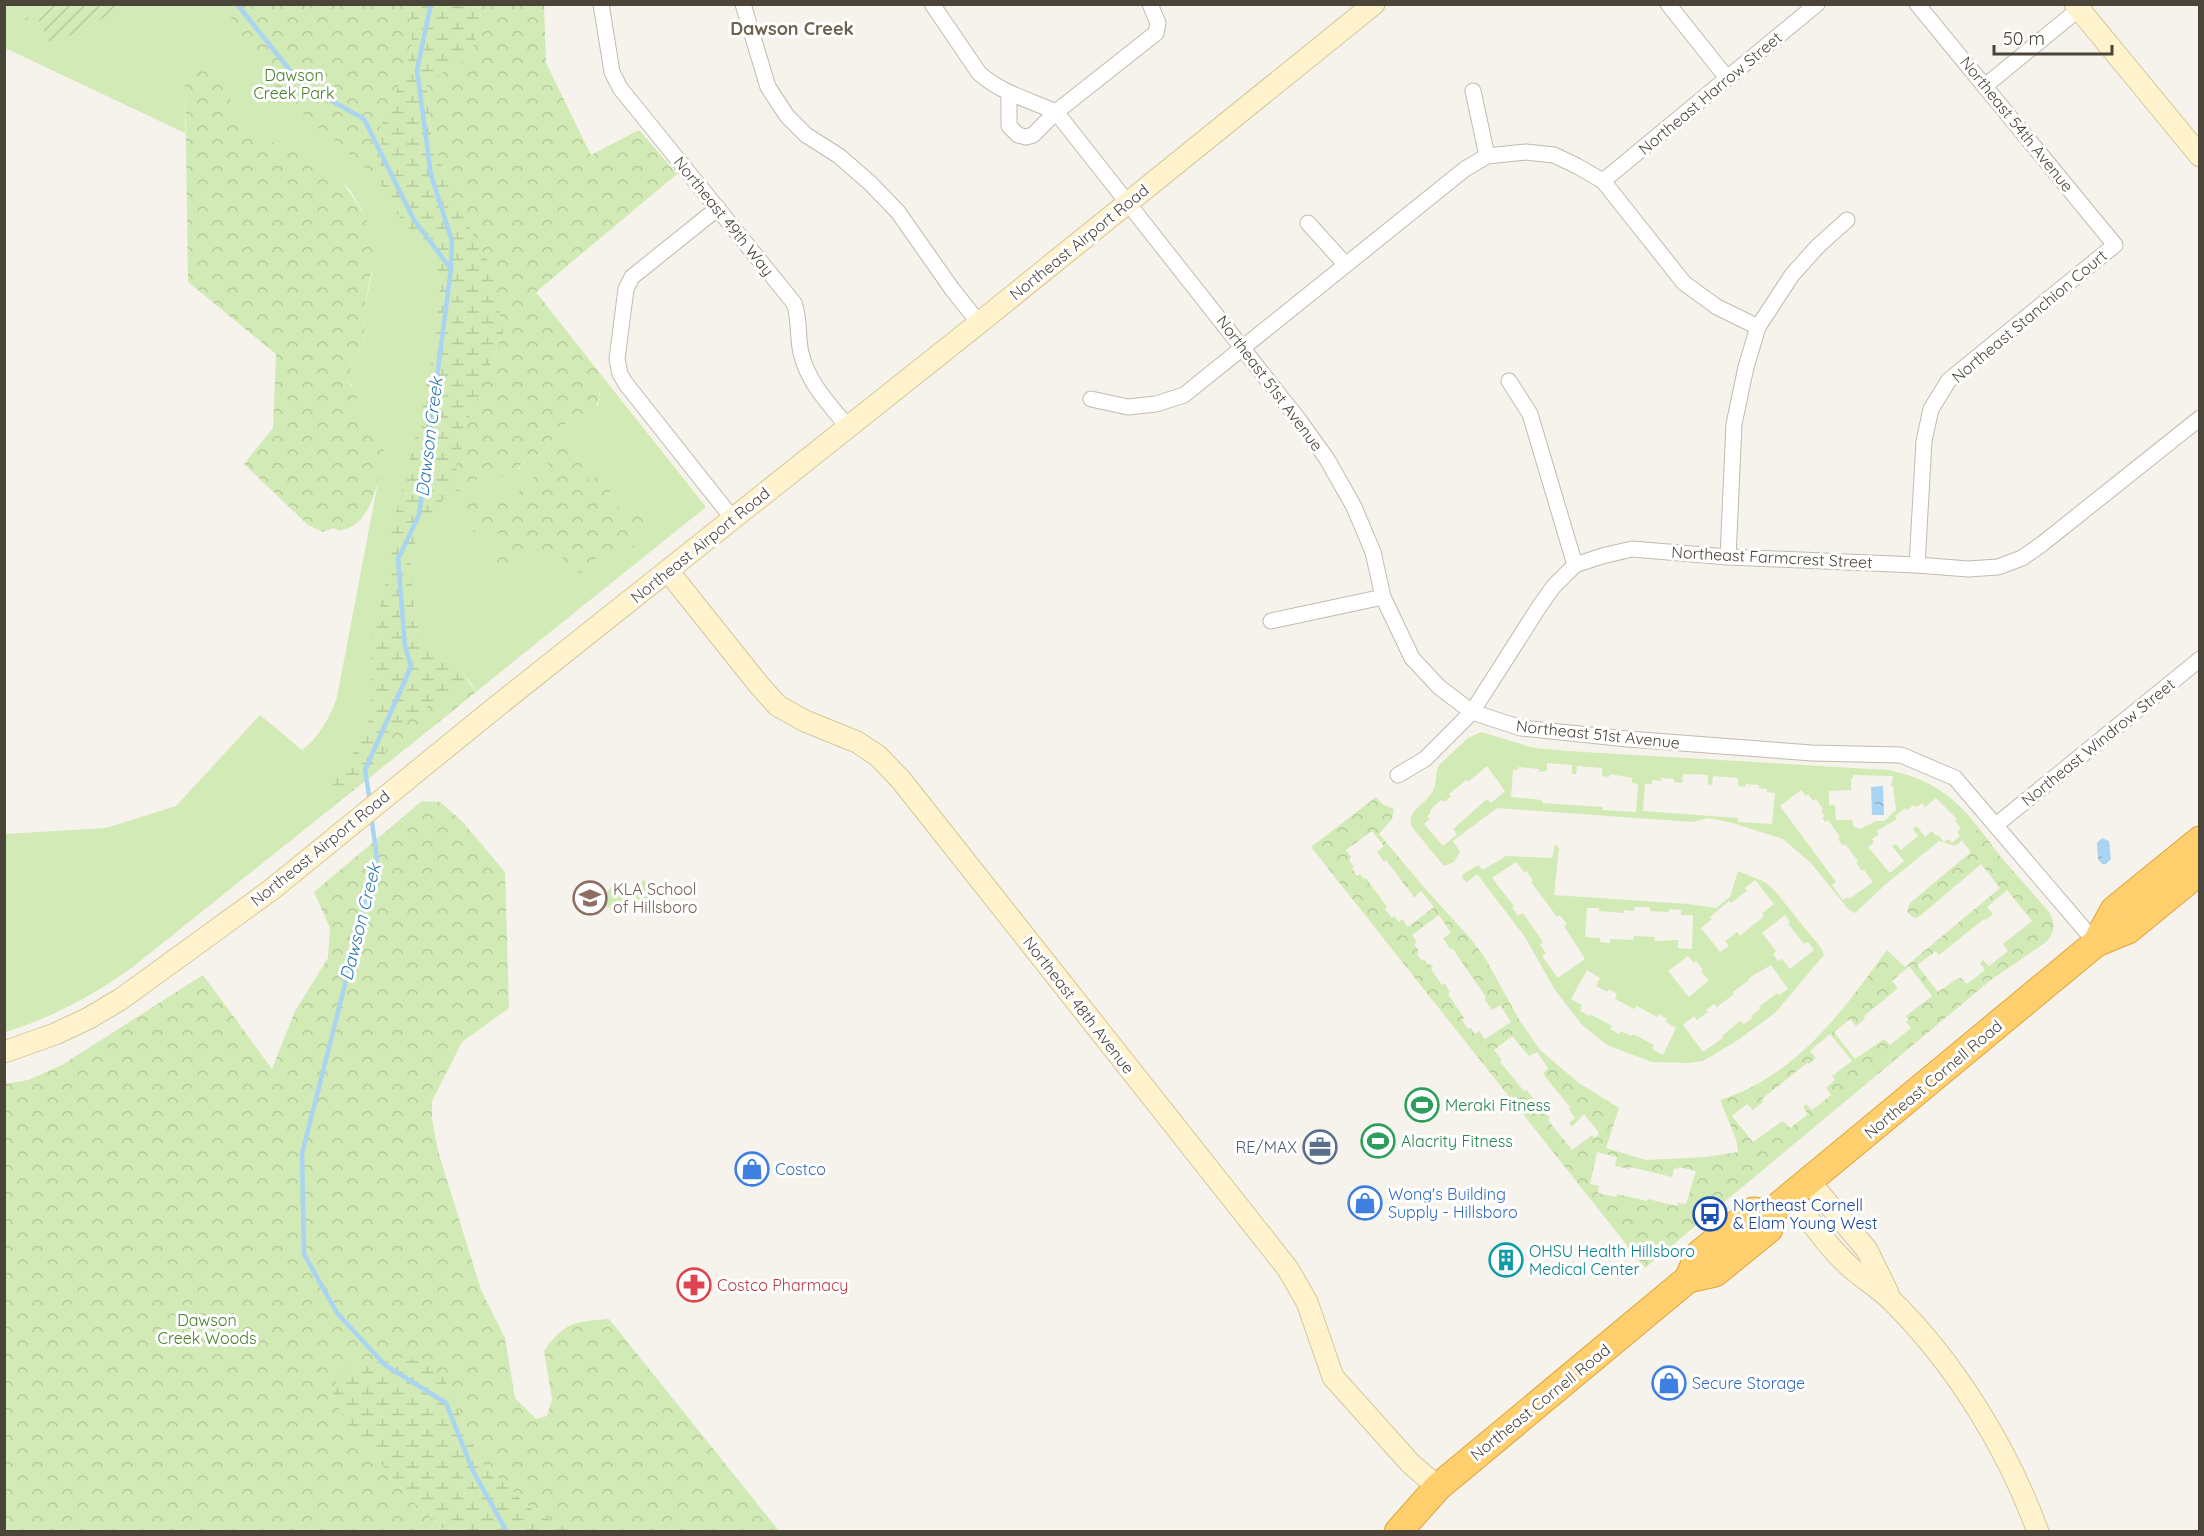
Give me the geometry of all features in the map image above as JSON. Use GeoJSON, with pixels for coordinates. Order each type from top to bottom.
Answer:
{"type":"FeatureCollection","features":[{"type":"Feature","properties":{"kind":"highway","name":"Northeast Cornell Road"},"geometry":{"type":"LineString","coordinates":[[2096,943],[2114,910],[2199,840]]}},
{"type":"Feature","properties":{"kind":"highway","name":"Northeast Cornell Road"},"geometry":{"type":"LineString","coordinates":[[1398,1532],[1438,1486],[1688,1279],[1714,1272],[1769,1229],[1770,1213],[1800,1188],[2096,943],[2128,930],[2199,871]]}},
{"type":"Feature","properties":{"kind":"street","name":"Northeast 49th Way"},"geometry":{"type":"LineString","coordinates":[[601,4],[612,72],[620,88],[794,303],[798,314],[800,351],[808,375],[819,393],[848,428]]}},
{"type":"Feature","properties":{"kind":"street"},"geometry":{"type":"LineString","coordinates":[[743,4],[768,87],[787,116],[806,135],[839,156],[898,212],[952,289],[979,322]]}},
{"type":"Feature","properties":{"kind":"street","name":"Northeast 51st Avenue"},"geometry":{"type":"LineString","coordinates":[[932,4],[979,73],[1009,93],[1056,112],[1243,347],[1328,459],[1354,507],[1373,552],[1383,597],[1412,658],[1440,687],[1472,712],[1521,728],[1628,739],[1812,753],[1901,755],[1954,778],[2096,943]]}},
{"type":"Feature","properties":{"kind":"street"},"geometry":{"type":"LineString","coordinates":[[1009,93],[1009,126],[1018,135],[1026,137],[1033,135],[1056,112],[1156,33],[1158,24],[1150,4]]}},
{"type":"Feature","properties":{"kind":"street","name":"Northeast Airport Road"},"geometry":{"type":"LineString","coordinates":[[4,1052],[55,1034],[121,999],[271,890],[1374,4]]}},
{"type":"Feature","properties":{"kind":"street"},"geometry":{"type":"LineString","coordinates":[[1668,4],[1727,78]]}},
{"type":"Feature","properties":{"kind":"street","name":"Northeast Harrow Street"},"geometry":{"type":"LineString","coordinates":[[1603,181],[1817,4]]}},
{"type":"Feature","properties":{"kind":"street","name":"Northeast 54th Avenue"},"geometry":{"type":"LineString","coordinates":[[1917,4],[2115,245]]}},
{"type":"Feature","properties":{"kind":"street"},"geometry":{"type":"LineString","coordinates":[[1985,86],[2077,7],[2199,156]]}},
{"type":"Feature","properties":{"kind":"street"},"geometry":{"type":"LineString","coordinates":[[1473,91],[1487,156]]}},
{"type":"Feature","properties":{"kind":"street"},"geometry":{"type":"LineString","coordinates":[[1091,399],[1128,407],[1156,404],[1184,395],[1465,169],[1487,156],[1526,152],[1554,155],[1603,181],[1684,283],[1717,307],[1758,327]]}},
{"type":"Feature","properties":{"kind":"street"},"geometry":{"type":"LineString","coordinates":[[718,208],[632,277],[626,289],[617,358],[620,374],[626,384],[733,519]]}},
{"type":"Feature","properties":{"kind":"street"},"geometry":{"type":"LineString","coordinates":[[1728,557],[1734,424],[1746,367],[1758,327],[1792,275],[1818,246],[1847,220]]}},
{"type":"Feature","properties":{"kind":"street"},"geometry":{"type":"LineString","coordinates":[[1308,223],[1345,264]]}},
{"type":"Feature","properties":{"kind":"street","name":"Northeast Stanchion Court"},"geometry":{"type":"LineString","coordinates":[[1917,565],[1924,441],[1931,409],[1949,381],[2115,245]]}},
{"type":"Feature","properties":{"kind":"street"},"geometry":{"type":"LineString","coordinates":[[1509,381],[1530,414],[1575,565]]}},
{"type":"Feature","properties":{"kind":"street","name":"Northeast Farmcrest Street"},"geometry":{"type":"LineString","coordinates":[[1398,775],[1425,759],[1472,712],[1553,587],[1575,565],[1632,549],[1728,557],[1968,569],[1998,567],[2022,558],[2063,528],[2199,418]]}},
{"type":"Feature","properties":{"kind":"street","name":"Northeast 48th Avenue"},"geometry":{"type":"LineString","coordinates":[[668,571],[778,706],[805,721],[857,742],[878,756],[901,780],[1288,1269],[1306,1302],[1334,1377],[1411,1464],[1438,1486]]}},
{"type":"Feature","properties":{"kind":"street"},"geometry":{"type":"LineString","coordinates":[[1271,621],[1383,597]]}},
{"type":"Feature","properties":{"kind":"street","name":"Northeast Windrow Street"},"geometry":{"type":"LineString","coordinates":[[1995,825],[2199,659]]}},
{"type":"Feature","properties":{"kind":"street"},"geometry":{"type":"LineString","coordinates":[[1800,1188],[1867,1250],[1891,1299],[1938,1353],[1979,1412],[2007,1460],[2038,1532]]}},
{"type":"Feature","properties":{"kind":"green space"},"geometry":{"type":"Polygon","coordinates":[[[52,4],[117,5],[120,9],[51,45],[37,18],[27,23],[25,19],[52,4]]]}},
{"type":"Feature","properties":{"kind":"green space","name":"Dawson Creek Park"},"geometry":{"type":"Polygon","coordinates":[[[5,5],[307,5],[513,263],[460,491],[478,479],[481,469],[519,469],[527,457],[540,454],[555,438],[555,428],[598,405],[602,376],[706,507],[477,691],[459,668],[460,705],[134,966],[104,987],[72,1005],[5,1032],[5,834],[106,828],[176,806],[260,715],[303,751],[324,726],[337,697],[386,440],[380,432],[370,429],[355,402],[352,385],[345,380],[350,373],[351,359],[365,343],[363,315],[372,274],[365,240],[363,212],[350,190],[319,161],[296,148],[258,136],[185,83],[185,133],[5,48],[5,5]]]}},
{"type":"Feature","properties":{"kind":"green space","name":"Dawson Creek Park"},"geometry":{"type":"Polygon","coordinates":[[[222,5],[410,5],[412,49],[380,128],[382,158],[378,176],[357,163],[336,141],[315,126],[276,88],[260,65],[240,44],[235,24],[222,5]]]}},
{"type":"Feature","properties":{"kind":"green space"},"geometry":{"type":"Polygon","coordinates":[[[410,5],[479,5],[481,19],[470,57],[426,82],[431,134],[452,196],[494,272],[503,333],[468,421],[451,491],[428,516],[410,554],[414,616],[424,643],[460,669],[470,684],[448,697],[443,705],[438,707],[434,703],[426,707],[420,717],[408,717],[393,729],[379,770],[337,803],[339,794],[332,786],[347,757],[356,751],[371,711],[372,640],[389,570],[390,537],[423,407],[437,327],[440,284],[432,252],[421,235],[404,225],[383,190],[378,176],[382,158],[380,128],[412,49],[410,5]]]}},
{"type":"Feature","properties":{"kind":"green space"},"geometry":{"type":"Polygon","coordinates":[[[479,5],[544,5],[546,63],[591,155],[639,130],[677,174],[536,292],[602,376],[593,413],[583,424],[575,427],[569,422],[555,428],[555,438],[540,454],[527,457],[513,475],[500,477],[482,469],[478,479],[460,491],[451,491],[468,421],[503,333],[431,134],[426,81],[470,57],[481,19],[479,5]]]}},
{"type":"Feature","properties":{"kind":"green space"},"geometry":{"type":"Polygon","coordinates":[[[206,57],[230,99],[251,129],[266,140],[297,148],[320,160],[348,190],[369,224],[365,240],[373,245],[375,254],[363,315],[365,343],[351,359],[350,373],[345,380],[359,393],[355,402],[370,429],[380,432],[386,440],[377,487],[368,509],[353,526],[340,531],[334,528],[323,532],[308,525],[244,464],[273,428],[276,354],[188,282],[185,83],[197,60],[206,57]]]}},
{"type":"Feature","properties":{"kind":"green space"},"geometry":{"type":"Polygon","coordinates":[[[565,445],[578,454],[584,477],[590,480],[603,473],[607,474],[612,500],[624,510],[641,515],[642,519],[647,521],[644,534],[636,539],[634,547],[623,555],[619,554],[618,558],[611,563],[602,559],[603,548],[595,545],[596,558],[580,574],[576,569],[565,569],[560,547],[547,556],[537,554],[530,556],[524,560],[520,569],[509,574],[494,567],[496,556],[504,543],[503,535],[487,531],[474,532],[462,519],[469,502],[511,498],[548,465],[549,456],[557,446],[565,445]]]}},
{"type":"Feature","properties":{"kind":"green space"},"geometry":{"type":"Polygon","coordinates":[[[470,684],[477,691],[379,770],[393,729],[408,717],[420,717],[426,707],[470,684]]]}},
{"type":"Feature","properties":{"kind":"green space"},"geometry":{"type":"Polygon","coordinates":[[[1481,732],[1534,748],[1888,770],[1916,778],[1940,790],[1960,806],[1979,828],[1955,846],[1939,841],[1886,884],[1855,913],[1848,909],[1811,863],[1783,839],[1729,822],[1708,818],[1693,822],[1497,808],[1453,841],[1460,852],[1454,862],[1444,866],[1411,826],[1411,821],[1414,812],[1433,791],[1439,765],[1468,738],[1481,732]],[[1547,763],[1547,771],[1539,772],[1539,769],[1518,767],[1518,770],[1513,770],[1511,797],[1542,800],[1542,803],[1636,812],[1638,784],[1632,783],[1632,778],[1610,774],[1609,777],[1602,776],[1602,768],[1577,766],[1576,774],[1572,774],[1572,765],[1547,763]],[[1487,766],[1468,782],[1466,780],[1449,794],[1451,796],[1444,802],[1441,800],[1430,810],[1427,817],[1430,819],[1424,824],[1443,846],[1457,834],[1453,829],[1487,799],[1491,803],[1505,791],[1487,766]],[[1683,774],[1682,783],[1674,782],[1674,779],[1661,778],[1661,781],[1652,780],[1652,784],[1645,784],[1643,811],[1738,818],[1738,822],[1772,824],[1775,793],[1759,788],[1759,785],[1738,786],[1738,778],[1713,776],[1712,785],[1708,784],[1708,775],[1683,774]],[[1854,775],[1851,780],[1851,790],[1829,791],[1829,805],[1835,805],[1836,820],[1852,820],[1854,827],[1860,829],[1876,821],[1884,821],[1896,810],[1893,786],[1891,786],[1893,776],[1854,775]],[[1801,790],[1780,806],[1836,882],[1832,885],[1843,900],[1847,897],[1849,899],[1873,882],[1856,863],[1858,861],[1845,844],[1843,846],[1838,839],[1840,837],[1828,820],[1825,822],[1822,818],[1825,816],[1821,811],[1823,809],[1816,799],[1813,801],[1801,790]],[[1936,798],[1925,807],[1922,803],[1907,810],[1905,808],[1895,816],[1897,819],[1877,831],[1879,834],[1872,839],[1874,842],[1868,847],[1890,873],[1904,861],[1892,846],[1896,844],[1901,850],[1918,836],[1913,829],[1917,826],[1925,837],[1932,831],[1944,842],[1948,839],[1952,843],[1960,836],[1957,832],[1961,828],[1955,821],[1957,819],[1936,798]]]}},
{"type":"Feature","properties":{"kind":"green space"},"geometry":{"type":"Polygon","coordinates":[[[1376,797],[1382,804],[1394,809],[1392,819],[1379,834],[1471,939],[1485,958],[1520,1021],[1540,1050],[1579,1083],[1619,1108],[1606,1148],[1646,1160],[1706,1157],[1738,1152],[1736,1139],[1720,1100],[1772,1075],[1794,1058],[1815,1039],[1853,996],[1887,950],[1905,967],[2000,888],[1981,864],[1920,916],[1916,918],[1907,911],[1910,903],[1971,852],[1962,841],[1979,828],[2049,912],[2054,928],[2046,942],[1991,980],[1645,1268],[1311,847],[1376,797]],[[1372,831],[1346,850],[1351,857],[1349,860],[1354,867],[1352,869],[1357,876],[1360,874],[1364,879],[1366,878],[1387,907],[1385,909],[1392,918],[1394,916],[1399,922],[1402,919],[1408,927],[1434,907],[1421,891],[1414,897],[1386,860],[1384,862],[1377,852],[1384,846],[1372,831]],[[2007,890],[1987,907],[1993,914],[1939,955],[1936,951],[1917,965],[1938,992],[1958,978],[1967,984],[1985,970],[1980,963],[1983,960],[1989,966],[2008,951],[2003,944],[2032,921],[2007,890]],[[1439,915],[1412,935],[1417,942],[1414,944],[1419,952],[1417,954],[1422,961],[1424,959],[1428,965],[1431,964],[1433,967],[1431,969],[1442,985],[1445,984],[1450,992],[1448,994],[1464,1018],[1462,1020],[1468,1029],[1471,1028],[1475,1034],[1479,1031],[1485,1039],[1511,1022],[1500,1005],[1492,1010],[1484,999],[1486,997],[1452,948],[1450,949],[1443,938],[1451,933],[1439,915]],[[1909,966],[1892,981],[1898,988],[1864,1016],[1865,1019],[1856,1026],[1850,1019],[1834,1032],[1855,1059],[1884,1039],[1890,1045],[1911,1028],[1906,1022],[1909,1020],[1906,1016],[1932,996],[1909,966]],[[1830,1034],[1810,1051],[1816,1058],[1762,1099],[1764,1101],[1753,1110],[1747,1104],[1732,1116],[1753,1142],[1781,1122],[1790,1128],[1808,1114],[1803,1107],[1806,1104],[1812,1110],[1831,1095],[1826,1088],[1835,1080],[1832,1076],[1852,1061],[1830,1034]],[[1512,1036],[1494,1050],[1502,1060],[1500,1062],[1524,1091],[1527,1090],[1543,1113],[1550,1118],[1548,1120],[1572,1150],[1592,1135],[1594,1138],[1599,1134],[1584,1114],[1572,1127],[1569,1123],[1575,1118],[1570,1107],[1543,1074],[1548,1068],[1537,1052],[1529,1056],[1512,1036]],[[1597,1152],[1590,1184],[1599,1186],[1598,1193],[1616,1197],[1617,1194],[1647,1201],[1648,1199],[1677,1206],[1678,1203],[1686,1204],[1696,1171],[1674,1168],[1672,1177],[1630,1167],[1629,1169],[1615,1166],[1617,1157],[1597,1152]]]}},
{"type":"Feature","properties":{"kind":"green space","name":"Dawson Creek Woods"},"geometry":{"type":"Polygon","coordinates":[[[422,801],[440,802],[462,821],[505,872],[509,1008],[462,1042],[432,1101],[432,1119],[438,1151],[481,1290],[505,1338],[515,1398],[536,1419],[547,1416],[552,1399],[544,1351],[565,1328],[587,1321],[609,1319],[779,1531],[571,1531],[534,1511],[483,1464],[464,1427],[458,1405],[348,1424],[411,1500],[446,1531],[5,1532],[5,1084],[28,1080],[62,1065],[203,975],[272,1069],[295,1011],[328,958],[330,928],[314,892],[422,801]]]}},
{"type":"Feature","properties":{"kind":"green space"},"geometry":{"type":"Polygon","coordinates":[[[1555,844],[1559,848],[1554,895],[1716,908],[1730,897],[1738,871],[1765,882],[1775,891],[1821,948],[1824,955],[1775,1013],[1738,1040],[1703,1061],[1652,1062],[1607,1045],[1582,1025],[1555,990],[1525,937],[1477,874],[1467,882],[1462,878],[1463,874],[1478,865],[1483,870],[1506,856],[1552,858],[1555,844]],[[1516,862],[1492,878],[1514,906],[1512,908],[1518,916],[1523,913],[1543,942],[1540,945],[1546,953],[1542,956],[1558,978],[1585,959],[1564,926],[1567,924],[1560,915],[1557,917],[1531,882],[1533,880],[1516,862]],[[1755,880],[1745,888],[1747,891],[1731,903],[1729,901],[1701,928],[1720,952],[1729,946],[1725,941],[1737,932],[1740,936],[1764,916],[1762,913],[1774,904],[1755,880]],[[1635,907],[1634,911],[1624,910],[1624,913],[1587,908],[1585,937],[1600,938],[1600,942],[1610,943],[1610,939],[1633,940],[1634,936],[1655,937],[1655,941],[1678,940],[1678,948],[1692,949],[1693,915],[1681,915],[1681,910],[1650,911],[1650,907],[1635,907]],[[1785,915],[1762,933],[1776,951],[1773,954],[1778,961],[1782,959],[1790,969],[1814,950],[1808,942],[1804,944],[1788,924],[1790,922],[1785,915]],[[1688,956],[1668,971],[1689,997],[1709,980],[1701,972],[1703,970],[1696,961],[1694,963],[1688,956]],[[1771,965],[1717,1007],[1714,1004],[1697,1020],[1694,1016],[1683,1025],[1703,1052],[1723,1038],[1722,1036],[1740,1021],[1744,1024],[1752,1018],[1751,1016],[1760,1009],[1759,1007],[1777,993],[1779,995],[1788,989],[1771,965]],[[1587,970],[1571,999],[1582,1005],[1580,1011],[1612,1026],[1610,1029],[1619,1034],[1621,1031],[1631,1036],[1633,1034],[1654,1045],[1652,1049],[1663,1055],[1676,1028],[1659,1014],[1657,1017],[1637,1006],[1634,1009],[1615,999],[1617,994],[1609,989],[1607,992],[1596,986],[1600,978],[1587,970]]]}},
{"type":"Feature","properties":{"kind":"green space"},"geometry":{"type":"Polygon","coordinates":[[[644,880],[656,896],[640,909],[633,900],[634,888],[644,880]]]}},
{"type":"Feature","properties":{"kind":"green space"},"geometry":{"type":"Polygon","coordinates":[[[615,885],[621,885],[628,895],[625,906],[618,911],[604,906],[606,894],[615,885]]]}},
{"type":"Feature","properties":{"kind":"green space"},"geometry":{"type":"Polygon","coordinates":[[[407,1357],[429,1366],[444,1378],[458,1405],[464,1427],[483,1464],[534,1511],[571,1531],[446,1531],[411,1500],[348,1424],[333,1399],[334,1385],[344,1371],[355,1366],[407,1357]]]}},
{"type":"Feature","properties":{"kind":"water"},"geometry":{"type":"Polygon","coordinates":[[[1883,786],[1884,815],[1872,815],[1871,787],[1883,786]]]}},
{"type":"Feature","properties":{"kind":"water"},"geometry":{"type":"Polygon","coordinates":[[[2102,838],[2109,841],[2111,859],[2106,864],[2102,864],[2098,859],[2097,843],[2102,838]]]}},
{"type":"Feature","properties":{"kind":"waterway"},"geometry":{"type":"LineString","coordinates":[[237,4],[300,83],[364,119],[414,220],[451,269]]}},
{"type":"Feature","properties":{"kind":"waterway","name":"Dawson Creek"},"geometry":{"type":"LineString","coordinates":[[370,801],[365,770],[411,667],[405,646],[398,559],[419,515],[451,269],[452,241],[431,175],[417,70],[431,4]]}},
{"type":"Feature","properties":{"kind":"waterway","name":"Dawson Creek"},"geometry":{"type":"LineString","coordinates":[[371,815],[377,858],[302,1154],[304,1254],[337,1313],[385,1365],[446,1403],[473,1471],[507,1532]]}},
{"type":"Feature","properties":{"kind":"place","name":"KLA School of Hillsboro"},"geometry":{"type":"Point","coordinates":[590,898]}},
{"type":"Feature","properties":{"kind":"place","name":"Meraki Fitness"},"geometry":{"type":"Point","coordinates":[1422,1105]}},
{"type":"Feature","properties":{"kind":"place","name":"Alacrity Fitness"},"geometry":{"type":"Point","coordinates":[1378,1141]}},
{"type":"Feature","properties":{"kind":"place","name":"RE/MAX"},"geometry":{"type":"Point","coordinates":[1320,1147]}},
{"type":"Feature","properties":{"kind":"place","name":"Costco"},"geometry":{"type":"Point","coordinates":[752,1169]}},
{"type":"Feature","properties":{"kind":"place","name":"Wong's Building Supply - Hillsboro"},"geometry":{"type":"Point","coordinates":[1365,1203]}},
{"type":"Feature","properties":{"kind":"place","name":"Northeast Cornell & Elam Young West"},"geometry":{"type":"Point","coordinates":[1710,1214]}},
{"type":"Feature","properties":{"kind":"place","name":"OHSU Health Hillsboro Medical Center"},"geometry":{"type":"Point","coordinates":[1506,1260]}},
{"type":"Feature","properties":{"kind":"place","name":"Costco Pharmacy"},"geometry":{"type":"Point","coordinates":[694,1285]}},
{"type":"Feature","properties":{"kind":"place","name":"Secure Storage"},"geometry":{"type":"Point","coordinates":[1669,1383]}},
{"type":"Feature","properties":{"kind":"district","name":"Dawson Creek"},"geometry":{"type":"Point","coordinates":[792,28]}}]}
